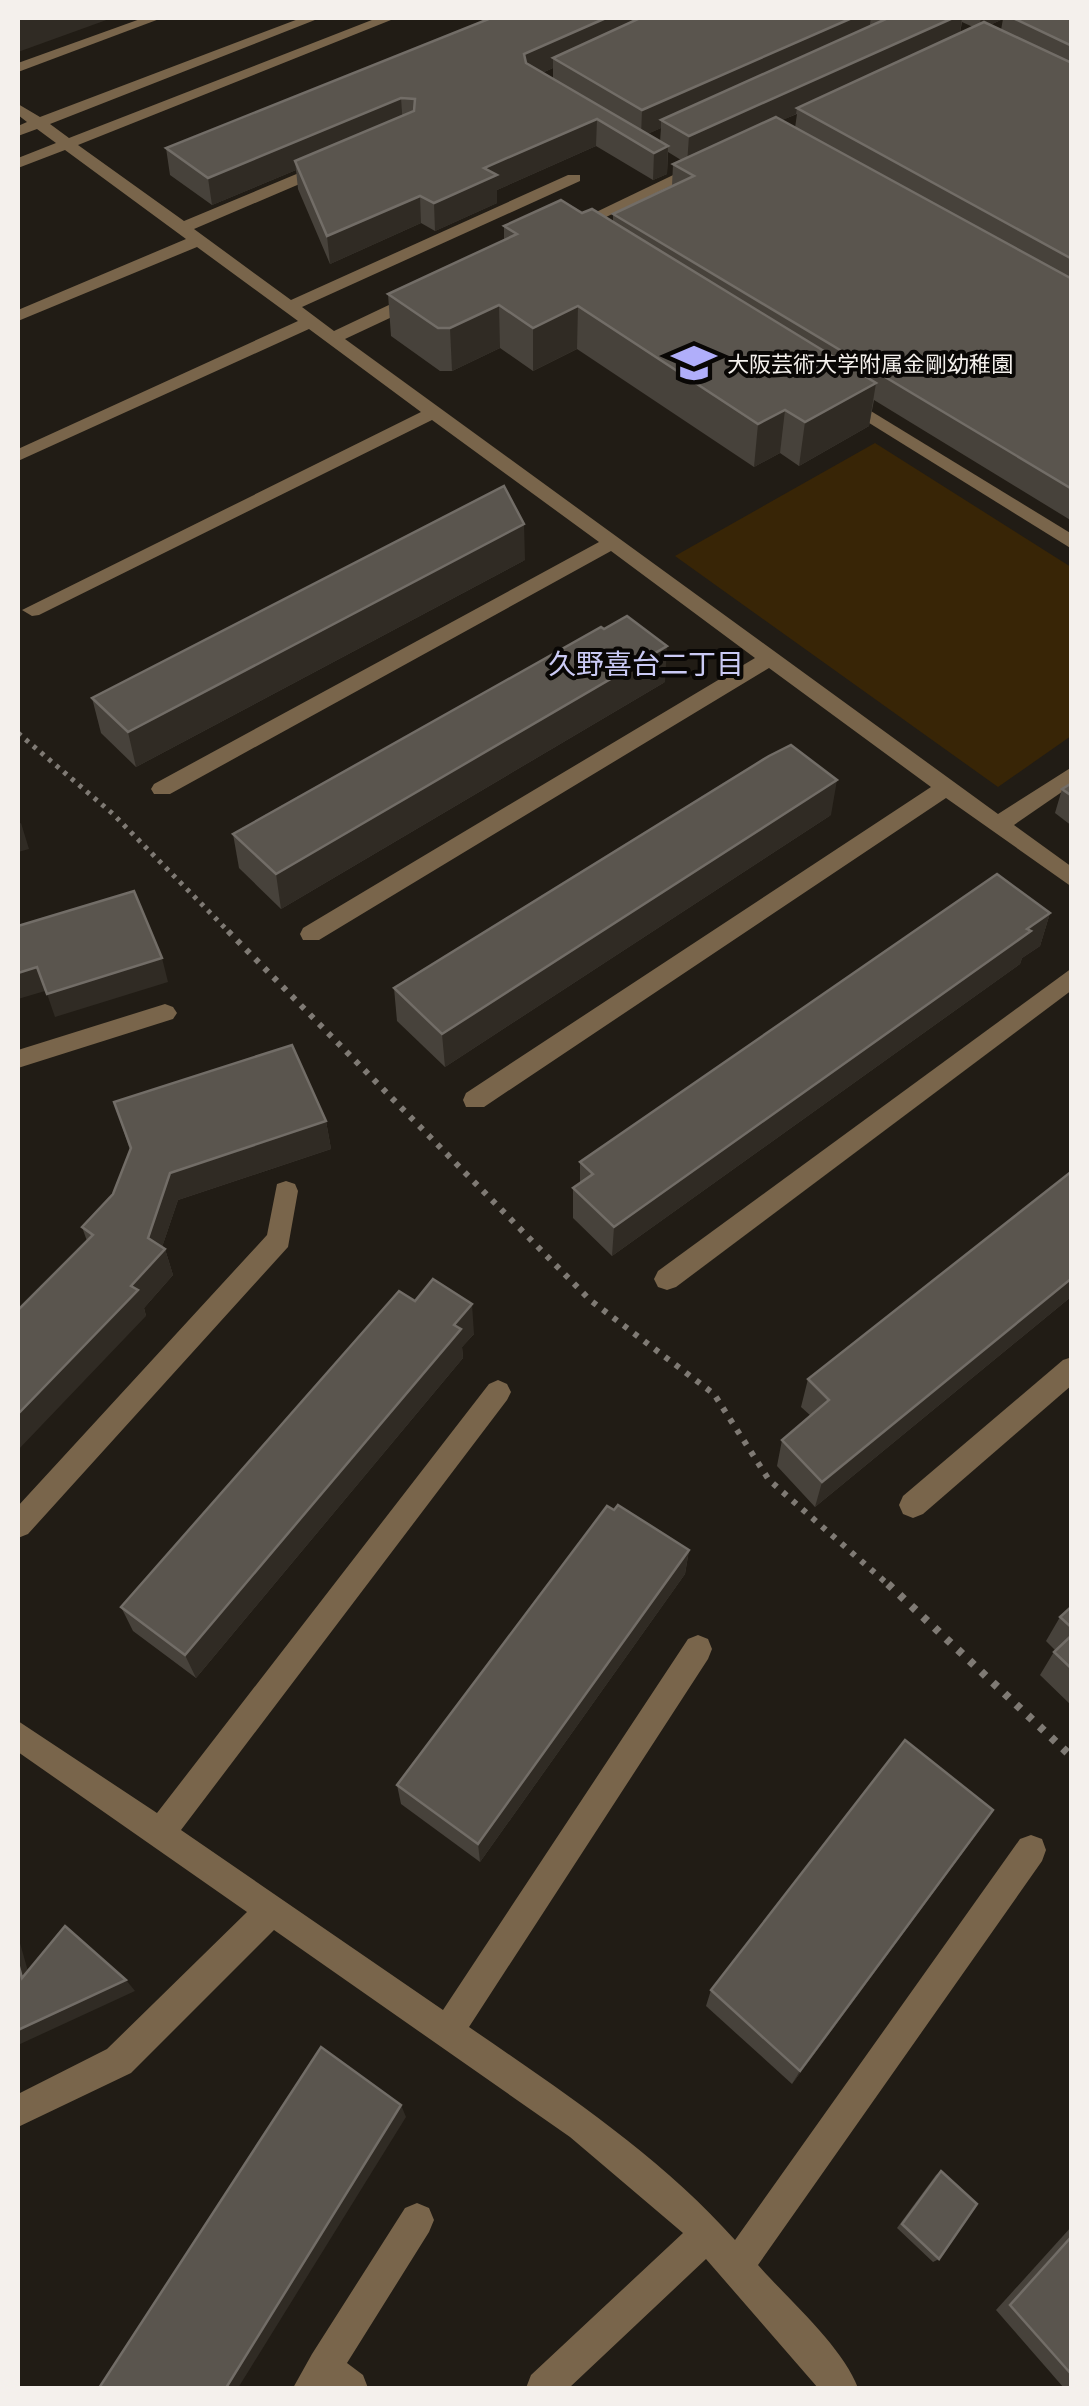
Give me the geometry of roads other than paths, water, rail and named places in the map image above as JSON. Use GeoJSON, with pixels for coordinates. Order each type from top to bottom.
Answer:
{"type":"FeatureCollection","features":[{"type":"Feature","properties":{"kind":"street"},"geometry":{"type":"LineString","coordinates":[[18,68],[155,18]]}},
{"type":"Feature","properties":{"kind":"street"},"geometry":{"type":"LineString","coordinates":[[18,131],[313,18]]}},
{"type":"Feature","properties":{"kind":"street"},"geometry":{"type":"LineString","coordinates":[[18,163],[389,18]]}},
{"type":"Feature","properties":{"kind":"street"},"geometry":{"type":"LineString","coordinates":[[18,108],[1072,879]]}},
{"type":"Feature","properties":{"kind":"street"},"geometry":{"type":"LineString","coordinates":[[588,238],[563,231],[678,170],[721,158]]}},
{"type":"Feature","properties":{"kind":"street"},"geometry":{"type":"LineString","coordinates":[[182,228],[339,162]]}},
{"type":"Feature","properties":{"kind":"street"},"geometry":{"type":"LineString","coordinates":[[289,306],[574,178]]}},
{"type":"Feature","properties":{"kind":"street"},"geometry":{"type":"LineString","coordinates":[[18,316],[198,240]]}},
{"type":"Feature","properties":{"kind":"street"},"geometry":{"type":"LineString","coordinates":[[332,338],[435,290]]}},
{"type":"Feature","properties":{"kind":"street"},"geometry":{"type":"LineString","coordinates":[[18,456],[311,322]]}},
{"type":"Feature","properties":{"kind":"street"},"geometry":{"type":"LineString","coordinates":[[822,385],[1072,543]]}},
{"type":"Feature","properties":{"kind":"street"},"geometry":{"type":"LineString","coordinates":[[32,610],[434,412]]}},
{"type":"Feature","properties":{"kind":"street"},"geometry":{"type":"LineString","coordinates":[[162,789],[612,543]]}},
{"type":"Feature","properties":{"kind":"street"},"geometry":{"type":"LineString","coordinates":[[311,934],[770,658]]}},
{"type":"Feature","properties":{"kind":"street"},"geometry":{"type":"LineString","coordinates":[[998,825],[1072,774]]}},
{"type":"Feature","properties":{"kind":"street"},"geometry":{"type":"LineString","coordinates":[[475,1100],[946,787]]}},
{"type":"Feature","properties":{"kind":"street"},"geometry":{"type":"LineString","coordinates":[[667,1279],[1072,977]]}},
{"type":"Feature","properties":{"kind":"street"},"geometry":{"type":"LineString","coordinates":[[18,1060],[165,1013]]}},
{"type":"Feature","properties":{"kind":"street"},"geometry":{"type":"LineString","coordinates":[[18,1524],[279,1239],[286,1191]]}},
{"type":"Feature","properties":{"kind":"street"},"geometry":{"type":"LineString","coordinates":[[912,1504],[1072,1368]]}},
{"type":"Feature","properties":{"kind":"street"},"geometry":{"type":"LineString","coordinates":[[160,1833],[498,1392]]}},
{"type":"Feature","properties":{"kind":"street"},"geometry":{"type":"LineString","coordinates":[[447,2032],[698,1649]]}},
{"type":"Feature","properties":{"kind":"street"},"geometry":{"type":"LineString","coordinates":[[18,1736],[582,2125],[707,2234],[840,2388]]}},
{"type":"Feature","properties":{"kind":"street"},"geometry":{"type":"LineString","coordinates":[[737,2266],[1031,1850]]}},
{"type":"Feature","properties":{"kind":"street"},"geometry":{"type":"LineString","coordinates":[[18,2111],[119,2061],[271,1911]]}},
{"type":"Feature","properties":{"kind":"street"},"geometry":{"type":"LineString","coordinates":[[328,2381],[417,2220]]}},
{"type":"Feature","properties":{"kind":"street"},"geometry":{"type":"LineString","coordinates":[[544,2388],[707,2234]]}},
{"type":"Feature","properties":{"kind":"place","name":"大阪芸術大学附属金剛幼稚園"},"geometry":{"type":"Point","coordinates":[694,363]}},
{"type":"Feature","properties":{"kind":"district","name":"久野喜台二丁目"},"geometry":{"type":"Point","coordinates":[646,663]}}]}
